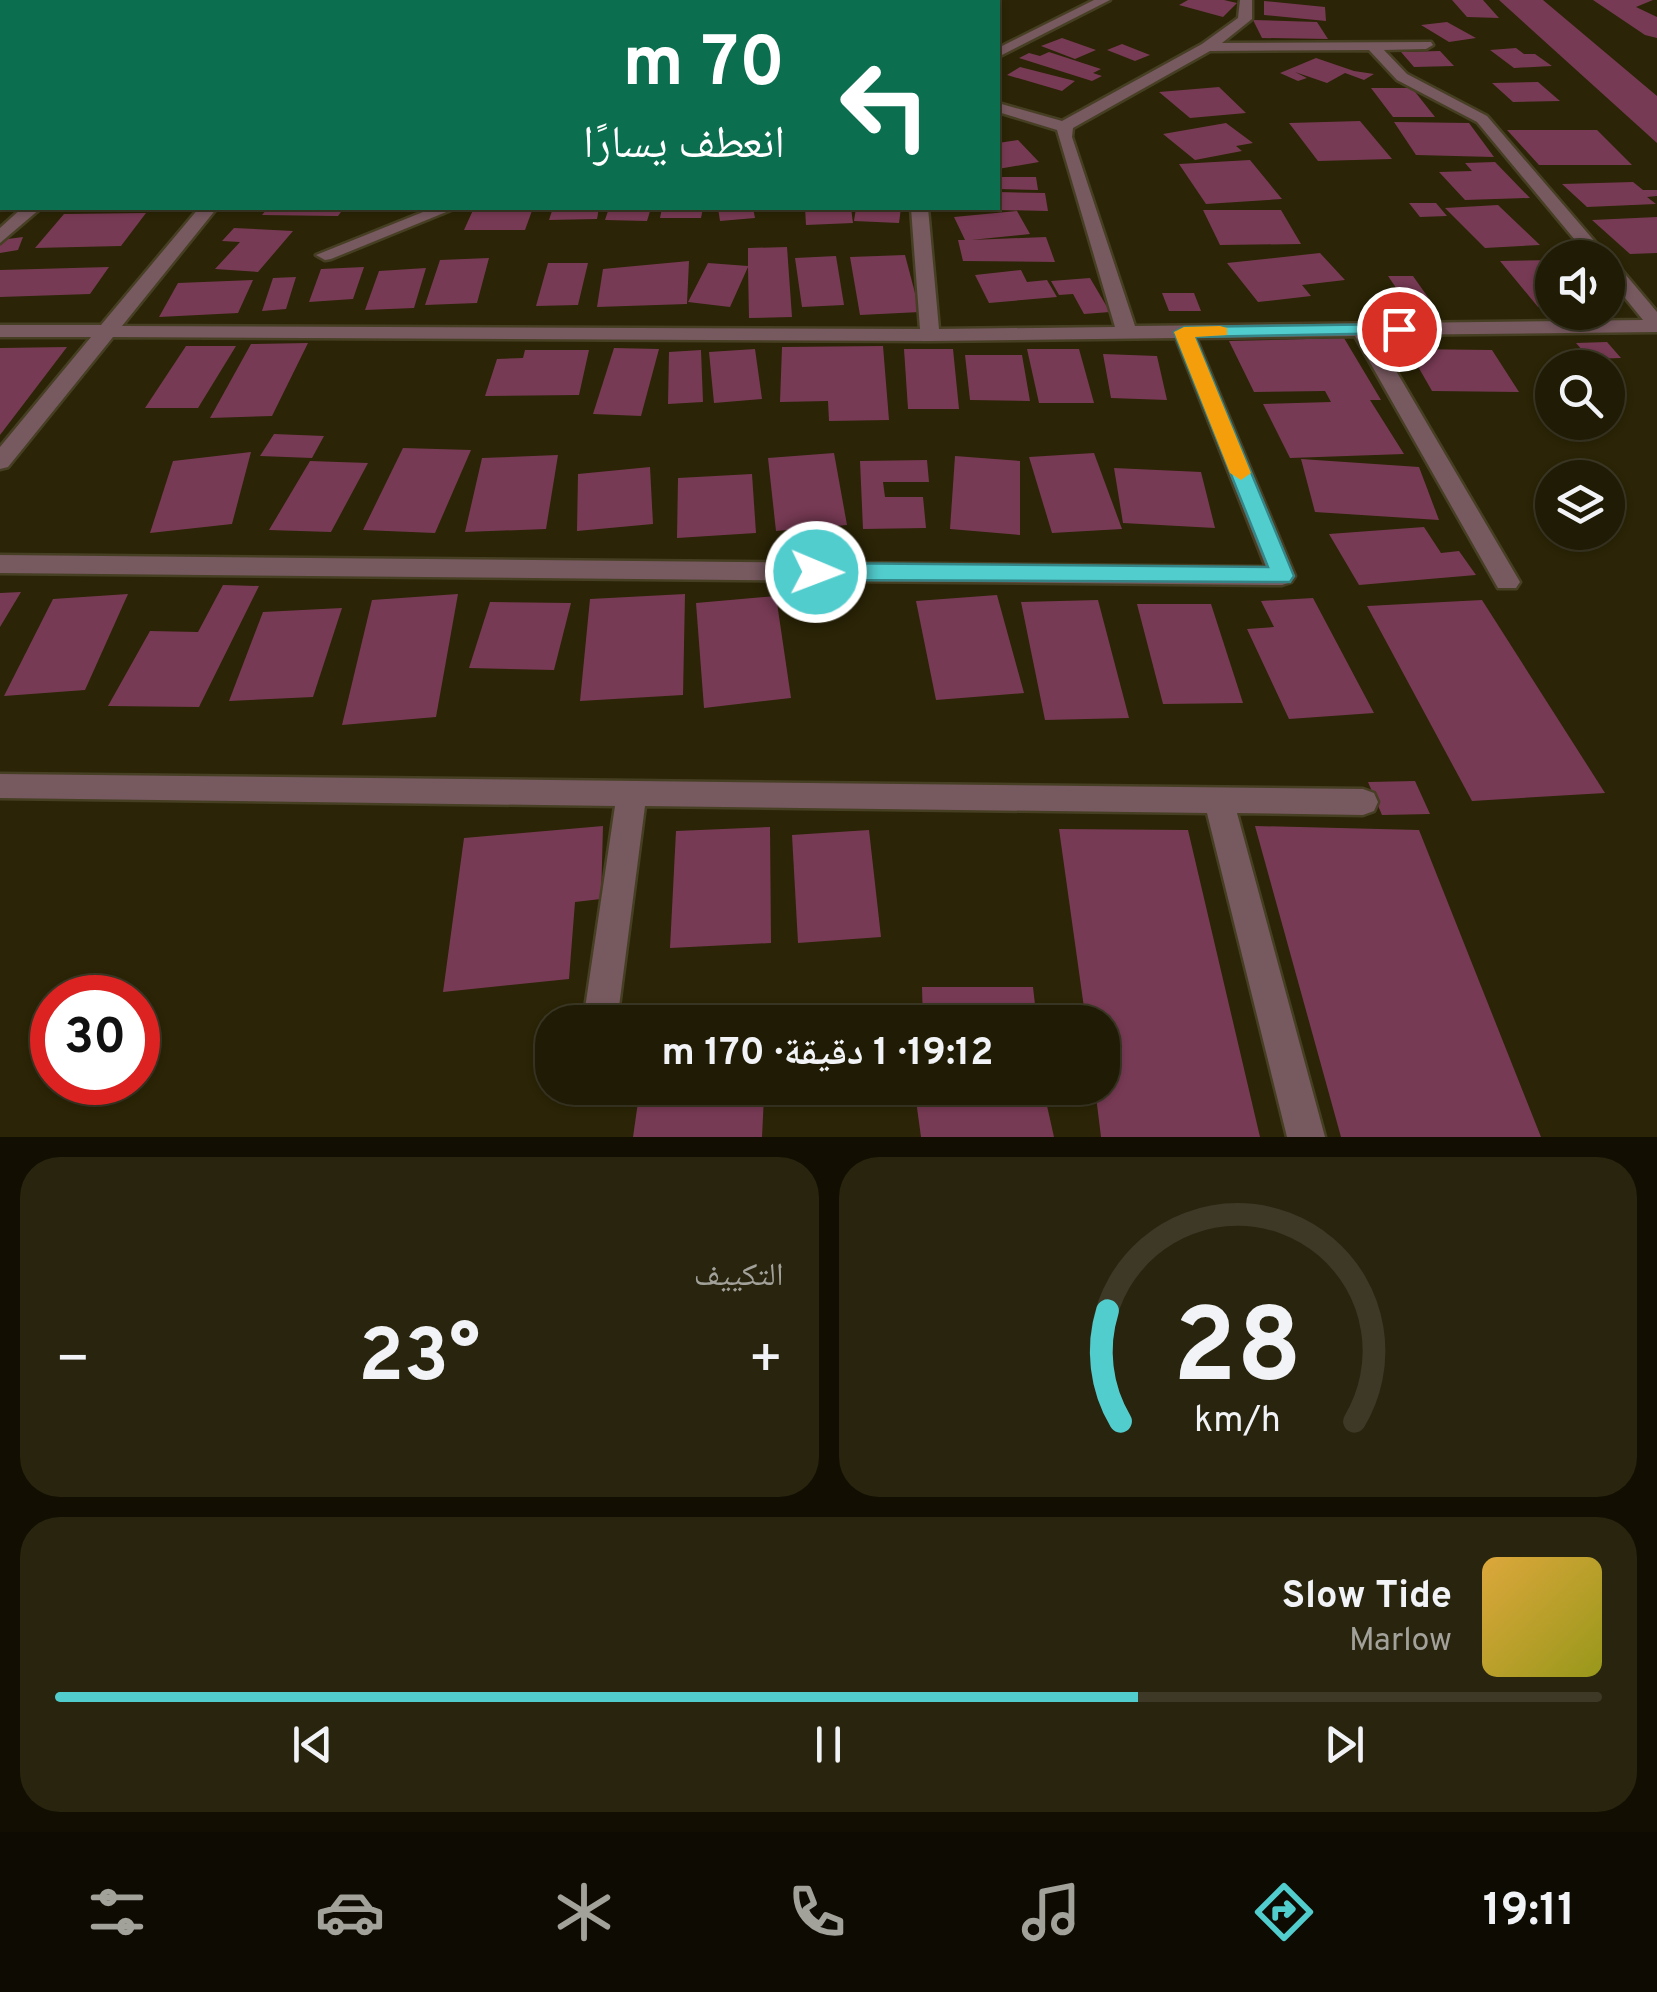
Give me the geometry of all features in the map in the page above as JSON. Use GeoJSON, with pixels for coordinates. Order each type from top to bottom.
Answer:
{"type":"FeatureCollection","features":[{"type":"Feature","properties":{"kind":"street"},"geometry":{"type":"LineString","coordinates":[[1000,52],[1104,0]]}},
{"type":"Feature","properties":{"kind":"street"},"geometry":{"type":"LineString","coordinates":[[1127,333],[1064,137],[1065,127],[1073,118],[1207,47],[1245,19],[1246,0]]}},
{"type":"Feature","properties":{"kind":"street"},"geometry":{"type":"LineString","coordinates":[[1207,47],[1426,45]]}},
{"type":"Feature","properties":{"kind":"street"},"geometry":{"type":"LineString","coordinates":[[1372,46],[1402,77],[1482,119],[1585,240]]}},
{"type":"Feature","properties":{"kind":"street"},"geometry":{"type":"LineString","coordinates":[[1000,108],[1065,127]]}},
{"type":"Feature","properties":{"kind":"street"},"geometry":{"type":"LineString","coordinates":[[0,238],[30,210]]}},
{"type":"Feature","properties":{"kind":"street"},"geometry":{"type":"LineString","coordinates":[[0,462],[206,210]]}},
{"type":"Feature","properties":{"kind":"street"},"geometry":{"type":"LineString","coordinates":[[325,255],[442,210]]}},
{"type":"Feature","properties":{"kind":"street"},"geometry":{"type":"LineString","coordinates":[[920,210],[930,335]]}},
{"type":"Feature","properties":{"kind":"street"},"geometry":{"type":"LineString","coordinates":[[1625,286],[1657,325]]}},
{"type":"Feature","properties":{"kind":"street"},"geometry":{"type":"LineString","coordinates":[[0,331],[930,335],[1657,325]]}},
{"type":"Feature","properties":{"kind":"street"},"geometry":{"type":"LineString","coordinates":[[1362,330],[1507,582]]}},
{"type":"Feature","properties":{"kind":"street"},"geometry":{"type":"LineString","coordinates":[[0,564],[1282,576],[1184,332]]}},
{"type":"Feature","properties":{"kind":"street"},"geometry":{"type":"LineString","coordinates":[[0,786],[1363,802]]}},
{"type":"Feature","properties":{"kind":"street"},"geometry":{"type":"LineString","coordinates":[[602,1005],[632,794]]}},
{"type":"Feature","properties":{"kind":"street"},"geometry":{"type":"LineString","coordinates":[[1218,801],[1306,1137]]}},
{"type":"Feature","properties":{"kind":"building"},"geometry":{"type":"Polygon","coordinates":[[[1188,0],[1237,3],[1223,17],[1179,5],[1188,0]]]}},
{"type":"Feature","properties":{"kind":"building"},"geometry":{"type":"Polygon","coordinates":[[[1452,0],[1483,0],[1499,18],[1467,17],[1452,0]]]}},
{"type":"Feature","properties":{"kind":"building"},"geometry":{"type":"Polygon","coordinates":[[[1499,0],[1543,0],[1657,96],[1657,143],[1499,0]]]}},
{"type":"Feature","properties":{"kind":"building"},"geometry":{"type":"Polygon","coordinates":[[[1593,0],[1653,0],[1636,7],[1657,17],[1657,38],[1645,35],[1593,0]]]}},
{"type":"Feature","properties":{"kind":"building"},"geometry":{"type":"Polygon","coordinates":[[[1264,1],[1325,7],[1326,21],[1264,15],[1264,1]]]}},
{"type":"Feature","properties":{"kind":"building"},"geometry":{"type":"Polygon","coordinates":[[[1253,20],[1317,22],[1328,39],[1262,38],[1253,20]]]}},
{"type":"Feature","properties":{"kind":"building"},"geometry":{"type":"Polygon","coordinates":[[[1447,22],[1476,38],[1449,42],[1421,25],[1447,22]]]}},
{"type":"Feature","properties":{"kind":"building"},"geometry":{"type":"Polygon","coordinates":[[[1062,38],[1096,50],[1075,59],[1041,46],[1062,38]]]}},
{"type":"Feature","properties":{"kind":"building"},"geometry":{"type":"Polygon","coordinates":[[[1122,44],[1150,55],[1135,61],[1107,50],[1122,44]]]}},
{"type":"Feature","properties":{"kind":"building"},"geometry":{"type":"Polygon","coordinates":[[[1516,48],[1524,54],[1535,54],[1552,66],[1514,68],[1490,50],[1516,48]]]}},
{"type":"Feature","properties":{"kind":"building"},"geometry":{"type":"Polygon","coordinates":[[[1440,51],[1454,66],[1414,67],[1401,52],[1440,51]]]}},
{"type":"Feature","properties":{"kind":"building"},"geometry":{"type":"Polygon","coordinates":[[[1049,52],[1101,69],[1093,73],[1102,76],[1092,81],[1019,58],[1049,52]]]}},
{"type":"Feature","properties":{"kind":"building"},"geometry":{"type":"Polygon","coordinates":[[[1316,58],[1374,74],[1364,80],[1345,73],[1327,83],[1295,72],[1307,78],[1298,81],[1280,73],[1316,58]]]}},
{"type":"Feature","properties":{"kind":"building"},"geometry":{"type":"Polygon","coordinates":[[[1020,67],[1075,81],[1062,91],[1007,75],[1020,67]]]}},
{"type":"Feature","properties":{"kind":"building"},"geometry":{"type":"Polygon","coordinates":[[[1538,82],[1560,101],[1513,102],[1492,83],[1538,82]]]}},
{"type":"Feature","properties":{"kind":"building"},"geometry":{"type":"Polygon","coordinates":[[[1219,87],[1246,113],[1190,118],[1159,92],[1219,87]]]}},
{"type":"Feature","properties":{"kind":"building"},"geometry":{"type":"Polygon","coordinates":[[[1371,88],[1412,88],[1435,117],[1393,117],[1371,88]]]}},
{"type":"Feature","properties":{"kind":"building"},"geometry":{"type":"Polygon","coordinates":[[[1360,121],[1392,159],[1318,161],[1289,123],[1360,121]]]}},
{"type":"Feature","properties":{"kind":"building"},"geometry":{"type":"Polygon","coordinates":[[[1394,122],[1469,123],[1494,157],[1416,155],[1394,122]]]}},
{"type":"Feature","properties":{"kind":"building"},"geometry":{"type":"Polygon","coordinates":[[[1226,123],[1253,143],[1236,146],[1242,151],[1195,160],[1163,134],[1226,123]]]}},
{"type":"Feature","properties":{"kind":"building"},"geometry":{"type":"Polygon","coordinates":[[[1507,130],[1597,130],[1632,165],[1539,165],[1507,130]]]}},
{"type":"Feature","properties":{"kind":"building"},"geometry":{"type":"Polygon","coordinates":[[[1018,140],[1039,162],[1000,169],[1000,143],[1018,140]]]}},
{"type":"Feature","properties":{"kind":"building"},"geometry":{"type":"Polygon","coordinates":[[[1250,160],[1282,199],[1206,204],[1179,164],[1250,160]]]}},
{"type":"Feature","properties":{"kind":"building"},"geometry":{"type":"Polygon","coordinates":[[[1495,162],[1530,198],[1465,200],[1439,172],[1472,171],[1465,163],[1495,162]]]}},
{"type":"Feature","properties":{"kind":"building"},"geometry":{"type":"Polygon","coordinates":[[[1000,177],[1036,177],[1038,190],[1000,189],[1000,177]]]}},
{"type":"Feature","properties":{"kind":"building"},"geometry":{"type":"Polygon","coordinates":[[[1633,182],[1643,190],[1657,190],[1657,196],[1647,197],[1656,204],[1587,207],[1562,184],[1633,182]]]}},
{"type":"Feature","properties":{"kind":"building"},"geometry":{"type":"Polygon","coordinates":[[[1000,192],[1045,193],[1048,211],[998,210],[1000,192]]]}},
{"type":"Feature","properties":{"kind":"building"},"geometry":{"type":"Polygon","coordinates":[[[1409,203],[1436,203],[1447,216],[1420,217],[1409,203]]]}},
{"type":"Feature","properties":{"kind":"building"},"geometry":{"type":"Polygon","coordinates":[[[1498,205],[1535,240],[1535,245],[1485,248],[1445,208],[1498,205]]]}},
{"type":"Feature","properties":{"kind":"building"},"geometry":{"type":"Polygon","coordinates":[[[266,210],[342,210],[338,216],[262,215],[266,210]]]}},
{"type":"Feature","properties":{"kind":"building"},"geometry":{"type":"Polygon","coordinates":[[[473,210],[532,210],[525,230],[464,230],[473,210]]]}},
{"type":"Feature","properties":{"kind":"building"},"geometry":{"type":"Polygon","coordinates":[[[552,210],[599,210],[597,219],[549,220],[552,210]]]}},
{"type":"Feature","properties":{"kind":"building"},"geometry":{"type":"Polygon","coordinates":[[[608,210],[650,210],[647,221],[605,220],[608,210]]]}},
{"type":"Feature","properties":{"kind":"building"},"geometry":{"type":"Polygon","coordinates":[[[662,210],[703,210],[701,218],[660,218],[662,210]]]}},
{"type":"Feature","properties":{"kind":"building"},"geometry":{"type":"Polygon","coordinates":[[[718,210],[753,210],[755,218],[720,221],[718,210]]]}},
{"type":"Feature","properties":{"kind":"building"},"geometry":{"type":"Polygon","coordinates":[[[805,210],[851,210],[853,223],[806,225],[805,210]]]}},
{"type":"Feature","properties":{"kind":"building"},"geometry":{"type":"Polygon","coordinates":[[[856,210],[901,210],[899,223],[854,221],[856,210]]]}},
{"type":"Feature","properties":{"kind":"building"},"geometry":{"type":"Polygon","coordinates":[[[1203,210],[1281,210],[1301,244],[1220,245],[1203,210]]]}},
{"type":"Feature","properties":{"kind":"building"},"geometry":{"type":"Polygon","coordinates":[[[1017,211],[1030,234],[971,240],[1046,237],[1055,262],[963,261],[958,240],[965,240],[954,217],[1017,211]]]}},
{"type":"Feature","properties":{"kind":"building"},"geometry":{"type":"Polygon","coordinates":[[[146,213],[121,246],[35,248],[64,214],[146,213]]]}},
{"type":"Feature","properties":{"kind":"building"},"geometry":{"type":"Polygon","coordinates":[[[1657,217],[1657,253],[1630,254],[1625,250],[1625,240],[1614,240],[1592,220],[1657,217]]]}},
{"type":"Feature","properties":{"kind":"building"},"geometry":{"type":"Polygon","coordinates":[[[234,228],[293,231],[258,272],[215,269],[240,242],[222,241],[234,228]]]}},
{"type":"Feature","properties":{"kind":"building"},"geometry":{"type":"Polygon","coordinates":[[[23,237],[18,250],[0,253],[0,240],[23,237]]]}},
{"type":"Feature","properties":{"kind":"building"},"geometry":{"type":"Polygon","coordinates":[[[787,247],[792,317],[749,318],[748,267],[730,307],[688,302],[708,263],[748,266],[748,248],[787,247]]]}},
{"type":"Feature","properties":{"kind":"building"},"geometry":{"type":"Polygon","coordinates":[[[1320,253],[1345,280],[1302,285],[1311,296],[1258,302],[1227,263],[1320,253]]]}},
{"type":"Feature","properties":{"kind":"building"},"geometry":{"type":"Polygon","coordinates":[[[905,255],[920,312],[860,315],[850,257],[905,255]]]}},
{"type":"Feature","properties":{"kind":"building"},"geometry":{"type":"Polygon","coordinates":[[[836,256],[844,305],[802,307],[795,258],[836,256]]]}},
{"type":"Feature","properties":{"kind":"building"},"geometry":{"type":"Polygon","coordinates":[[[489,258],[477,303],[425,305],[440,260],[489,258]]]}},
{"type":"Feature","properties":{"kind":"building"},"geometry":{"type":"Polygon","coordinates":[[[1535,260],[1535,303],[1500,261],[1535,260]]]}},
{"type":"Feature","properties":{"kind":"building"},"geometry":{"type":"Polygon","coordinates":[[[689,261],[687,304],[597,307],[603,269],[689,261]]]}},
{"type":"Feature","properties":{"kind":"building"},"geometry":{"type":"Polygon","coordinates":[[[548,263],[588,263],[578,305],[536,306],[548,263]]]}},
{"type":"Feature","properties":{"kind":"building"},"geometry":{"type":"Polygon","coordinates":[[[109,267],[90,294],[0,297],[0,270],[109,267]]]}},
{"type":"Feature","properties":{"kind":"building"},"geometry":{"type":"Polygon","coordinates":[[[364,267],[353,299],[309,302],[321,269],[364,267]]]}},
{"type":"Feature","properties":{"kind":"building"},"geometry":{"type":"Polygon","coordinates":[[[426,268],[414,308],[365,310],[379,271],[426,268]]]}},
{"type":"Feature","properties":{"kind":"building"},"geometry":{"type":"Polygon","coordinates":[[[1021,270],[1027,282],[1047,280],[1057,297],[989,303],[975,275],[1021,270]]]}},
{"type":"Feature","properties":{"kind":"building"},"geometry":{"type":"Polygon","coordinates":[[[1388,276],[1413,276],[1432,303],[1407,304],[1388,276]]]}},
{"type":"Feature","properties":{"kind":"building"},"geometry":{"type":"Polygon","coordinates":[[[296,277],[286,309],[262,311],[273,278],[296,277]]]}},
{"type":"Feature","properties":{"kind":"building"},"geometry":{"type":"Polygon","coordinates":[[[1090,278],[1110,312],[1084,314],[1073,294],[1059,295],[1051,281],[1090,278]]]}},
{"type":"Feature","properties":{"kind":"building"},"geometry":{"type":"Polygon","coordinates":[[[253,280],[238,313],[159,317],[178,283],[253,280]]]}},
{"type":"Feature","properties":{"kind":"building"},"geometry":{"type":"Polygon","coordinates":[[[1162,293],[1194,293],[1201,311],[1169,311],[1162,293]]]}},
{"type":"Feature","properties":{"kind":"building"},"geometry":{"type":"Polygon","coordinates":[[[1344,338],[1381,400],[1370,400],[1404,454],[1290,458],[1263,404],[1331,402],[1325,391],[1254,392],[1229,341],[1344,338]]]}},
{"type":"Feature","properties":{"kind":"building"},"geometry":{"type":"Polygon","coordinates":[[[1607,342],[1614,350],[1582,350],[1576,343],[1607,342]]]}},
{"type":"Feature","properties":{"kind":"building"},"geometry":{"type":"Polygon","coordinates":[[[308,343],[272,416],[210,418],[251,344],[308,343]]]}},
{"type":"Feature","properties":{"kind":"building"},"geometry":{"type":"Polygon","coordinates":[[[186,346],[236,346],[198,408],[145,408],[186,346]]]}},
{"type":"Feature","properties":{"kind":"building"},"geometry":{"type":"Polygon","coordinates":[[[883,346],[889,420],[829,421],[828,401],[780,402],[782,347],[883,346]]]}},
{"type":"Feature","properties":{"kind":"building"},"geometry":{"type":"Polygon","coordinates":[[[67,347],[0,435],[0,348],[67,347]]]}},
{"type":"Feature","properties":{"kind":"building"},"geometry":{"type":"Polygon","coordinates":[[[614,348],[659,349],[641,416],[593,414],[614,348]]]}},
{"type":"Feature","properties":{"kind":"building"},"geometry":{"type":"Polygon","coordinates":[[[755,349],[762,399],[714,403],[709,352],[755,349]]]}},
{"type":"Feature","properties":{"kind":"building"},"geometry":{"type":"Polygon","coordinates":[[[904,349],[953,349],[959,409],[908,409],[904,349]]]}},
{"type":"Feature","properties":{"kind":"building"},"geometry":{"type":"Polygon","coordinates":[[[1027,349],[1079,349],[1094,403],[1039,403],[1027,349]]]}},
{"type":"Feature","properties":{"kind":"building"},"geometry":{"type":"Polygon","coordinates":[[[1408,349],[1492,350],[1519,392],[1432,391],[1408,349]]]}},
{"type":"Feature","properties":{"kind":"building"},"geometry":{"type":"Polygon","coordinates":[[[525,350],[589,350],[579,395],[485,396],[497,359],[523,358],[525,350]]]}},
{"type":"Feature","properties":{"kind":"building"},"geometry":{"type":"Polygon","coordinates":[[[701,350],[703,402],[668,404],[669,352],[701,350]]]}},
{"type":"Feature","properties":{"kind":"building"},"geometry":{"type":"Polygon","coordinates":[[[1103,354],[1157,356],[1167,400],[1111,398],[1103,354]]]}},
{"type":"Feature","properties":{"kind":"building"},"geometry":{"type":"Polygon","coordinates":[[[965,355],[1022,355],[1030,401],[970,400],[965,355]]]}},
{"type":"Feature","properties":{"kind":"building"},"geometry":{"type":"Polygon","coordinates":[[[274,434],[324,436],[312,458],[260,456],[274,434]]]}},
{"type":"Feature","properties":{"kind":"building"},"geometry":{"type":"Polygon","coordinates":[[[403,448],[471,450],[435,533],[363,530],[403,448]]]}},
{"type":"Feature","properties":{"kind":"building"},"geometry":{"type":"Polygon","coordinates":[[[251,452],[232,524],[150,533],[173,461],[251,452]]]}},
{"type":"Feature","properties":{"kind":"building"},"geometry":{"type":"Polygon","coordinates":[[[834,453],[847,525],[776,531],[768,458],[834,453]]]}},
{"type":"Feature","properties":{"kind":"building"},"geometry":{"type":"Polygon","coordinates":[[[1094,453],[1122,529],[1052,533],[1029,457],[1094,453]]]}},
{"type":"Feature","properties":{"kind":"building"},"geometry":{"type":"Polygon","coordinates":[[[558,455],[546,529],[465,532],[482,458],[558,455]]]}},
{"type":"Feature","properties":{"kind":"building"},"geometry":{"type":"Polygon","coordinates":[[[955,456],[1020,461],[1020,535],[950,529],[955,456]]]}},
{"type":"Feature","properties":{"kind":"building"},"geometry":{"type":"Polygon","coordinates":[[[1301,459],[1419,467],[1439,520],[1315,512],[1301,459]]]}},
{"type":"Feature","properties":{"kind":"building"},"geometry":{"type":"Polygon","coordinates":[[[927,460],[929,482],[883,482],[885,497],[923,497],[926,528],[863,529],[860,461],[927,460]]]}},
{"type":"Feature","properties":{"kind":"building"},"geometry":{"type":"Polygon","coordinates":[[[310,461],[368,463],[331,532],[269,530],[310,461]]]}},
{"type":"Feature","properties":{"kind":"building"},"geometry":{"type":"Polygon","coordinates":[[[650,467],[653,524],[577,531],[578,474],[650,467]]]}},
{"type":"Feature","properties":{"kind":"building"},"geometry":{"type":"Polygon","coordinates":[[[1114,468],[1201,472],[1215,528],[1123,523],[1114,468]]]}},
{"type":"Feature","properties":{"kind":"building"},"geometry":{"type":"Polygon","coordinates":[[[752,474],[756,533],[677,538],[678,478],[752,474]]]}},
{"type":"Feature","properties":{"kind":"building"},"geometry":{"type":"Polygon","coordinates":[[[1424,527],[1441,553],[1459,551],[1476,575],[1359,585],[1329,534],[1424,527]]]}},
{"type":"Feature","properties":{"kind":"building"},"geometry":{"type":"Polygon","coordinates":[[[223,585],[259,586],[199,707],[108,706],[150,631],[198,632],[223,585]]]}},
{"type":"Feature","properties":{"kind":"building"},"geometry":{"type":"Polygon","coordinates":[[[21,592],[0,627],[0,593],[21,592]]]}},
{"type":"Feature","properties":{"kind":"building"},"geometry":{"type":"Polygon","coordinates":[[[128,594],[85,690],[4,696],[53,599],[128,594]]]}},
{"type":"Feature","properties":{"kind":"building"},"geometry":{"type":"Polygon","coordinates":[[[458,594],[436,717],[342,725],[372,600],[458,594]]]}},
{"type":"Feature","properties":{"kind":"building"},"geometry":{"type":"Polygon","coordinates":[[[685,594],[683,695],[580,701],[590,599],[685,594]]]}},
{"type":"Feature","properties":{"kind":"building"},"geometry":{"type":"Polygon","coordinates":[[[997,595],[1024,693],[936,700],[916,601],[997,595]]]}},
{"type":"Feature","properties":{"kind":"building"},"geometry":{"type":"Polygon","coordinates":[[[776,596],[791,698],[704,708],[696,603],[776,596]]]}},
{"type":"Feature","properties":{"kind":"building"},"geometry":{"type":"Polygon","coordinates":[[[1313,598],[1374,713],[1289,719],[1247,629],[1274,627],[1261,601],[1313,598]]]}},
{"type":"Feature","properties":{"kind":"building"},"geometry":{"type":"Polygon","coordinates":[[[1098,600],[1129,718],[1045,720],[1021,602],[1098,600]]]}},
{"type":"Feature","properties":{"kind":"building"},"geometry":{"type":"Polygon","coordinates":[[[1482,600],[1605,793],[1472,801],[1367,606],[1482,600]]]}},
{"type":"Feature","properties":{"kind":"building"},"geometry":{"type":"Polygon","coordinates":[[[490,602],[571,603],[554,670],[469,668],[490,602]]]}},
{"type":"Feature","properties":{"kind":"building"},"geometry":{"type":"Polygon","coordinates":[[[1137,604],[1211,604],[1243,703],[1163,704],[1137,604]]]}},
{"type":"Feature","properties":{"kind":"building"},"geometry":{"type":"Polygon","coordinates":[[[342,608],[313,697],[229,701],[263,612],[342,608]]]}},
{"type":"Feature","properties":{"kind":"building"},"geometry":{"type":"Polygon","coordinates":[[[1415,781],[1430,814],[1382,815],[1368,782],[1415,781]]]}},
{"type":"Feature","properties":{"kind":"building"},"geometry":{"type":"Polygon","coordinates":[[[603,826],[601,899],[575,902],[569,979],[443,992],[464,838],[603,826]]]}},
{"type":"Feature","properties":{"kind":"building"},"geometry":{"type":"Polygon","coordinates":[[[1255,826],[1419,830],[1541,1137],[1341,1137],[1255,826]]]}},
{"type":"Feature","properties":{"kind":"building"},"geometry":{"type":"Polygon","coordinates":[[[770,827],[771,943],[670,948],[676,831],[770,827]]]}},
{"type":"Feature","properties":{"kind":"building"},"geometry":{"type":"Polygon","coordinates":[[[1059,829],[1188,830],[1260,1137],[1101,1137],[1097,1105],[1120,1105],[1120,1005],[1084,1005],[1059,829]]]}},
{"type":"Feature","properties":{"kind":"building"},"geometry":{"type":"Polygon","coordinates":[[[869,830],[881,937],[798,943],[792,835],[869,830]]]}},
{"type":"Feature","properties":{"kind":"building"},"geometry":{"type":"Polygon","coordinates":[[[922,987],[1033,987],[1035,1005],[923,1005],[922,987]]]}},
{"type":"Feature","properties":{"kind":"building"},"geometry":{"type":"Polygon","coordinates":[[[638,1105],[764,1105],[762,1137],[633,1137],[638,1105]]]}},
{"type":"Feature","properties":{"kind":"building"},"geometry":{"type":"Polygon","coordinates":[[[917,1105],[1047,1105],[1054,1137],[921,1137],[917,1105]]]}},
{"type":"Feature","properties":{"kind":"slow traffic"},"geometry":{"type":"LineString","coordinates":[[1220,331],[1184,332],[1241,473]]}},
{"type":"Feature","properties":{"kind":"route"},"geometry":{"type":"LineString","coordinates":[[816,572],[1282,576],[1184,332],[1399,329]]}}]}
